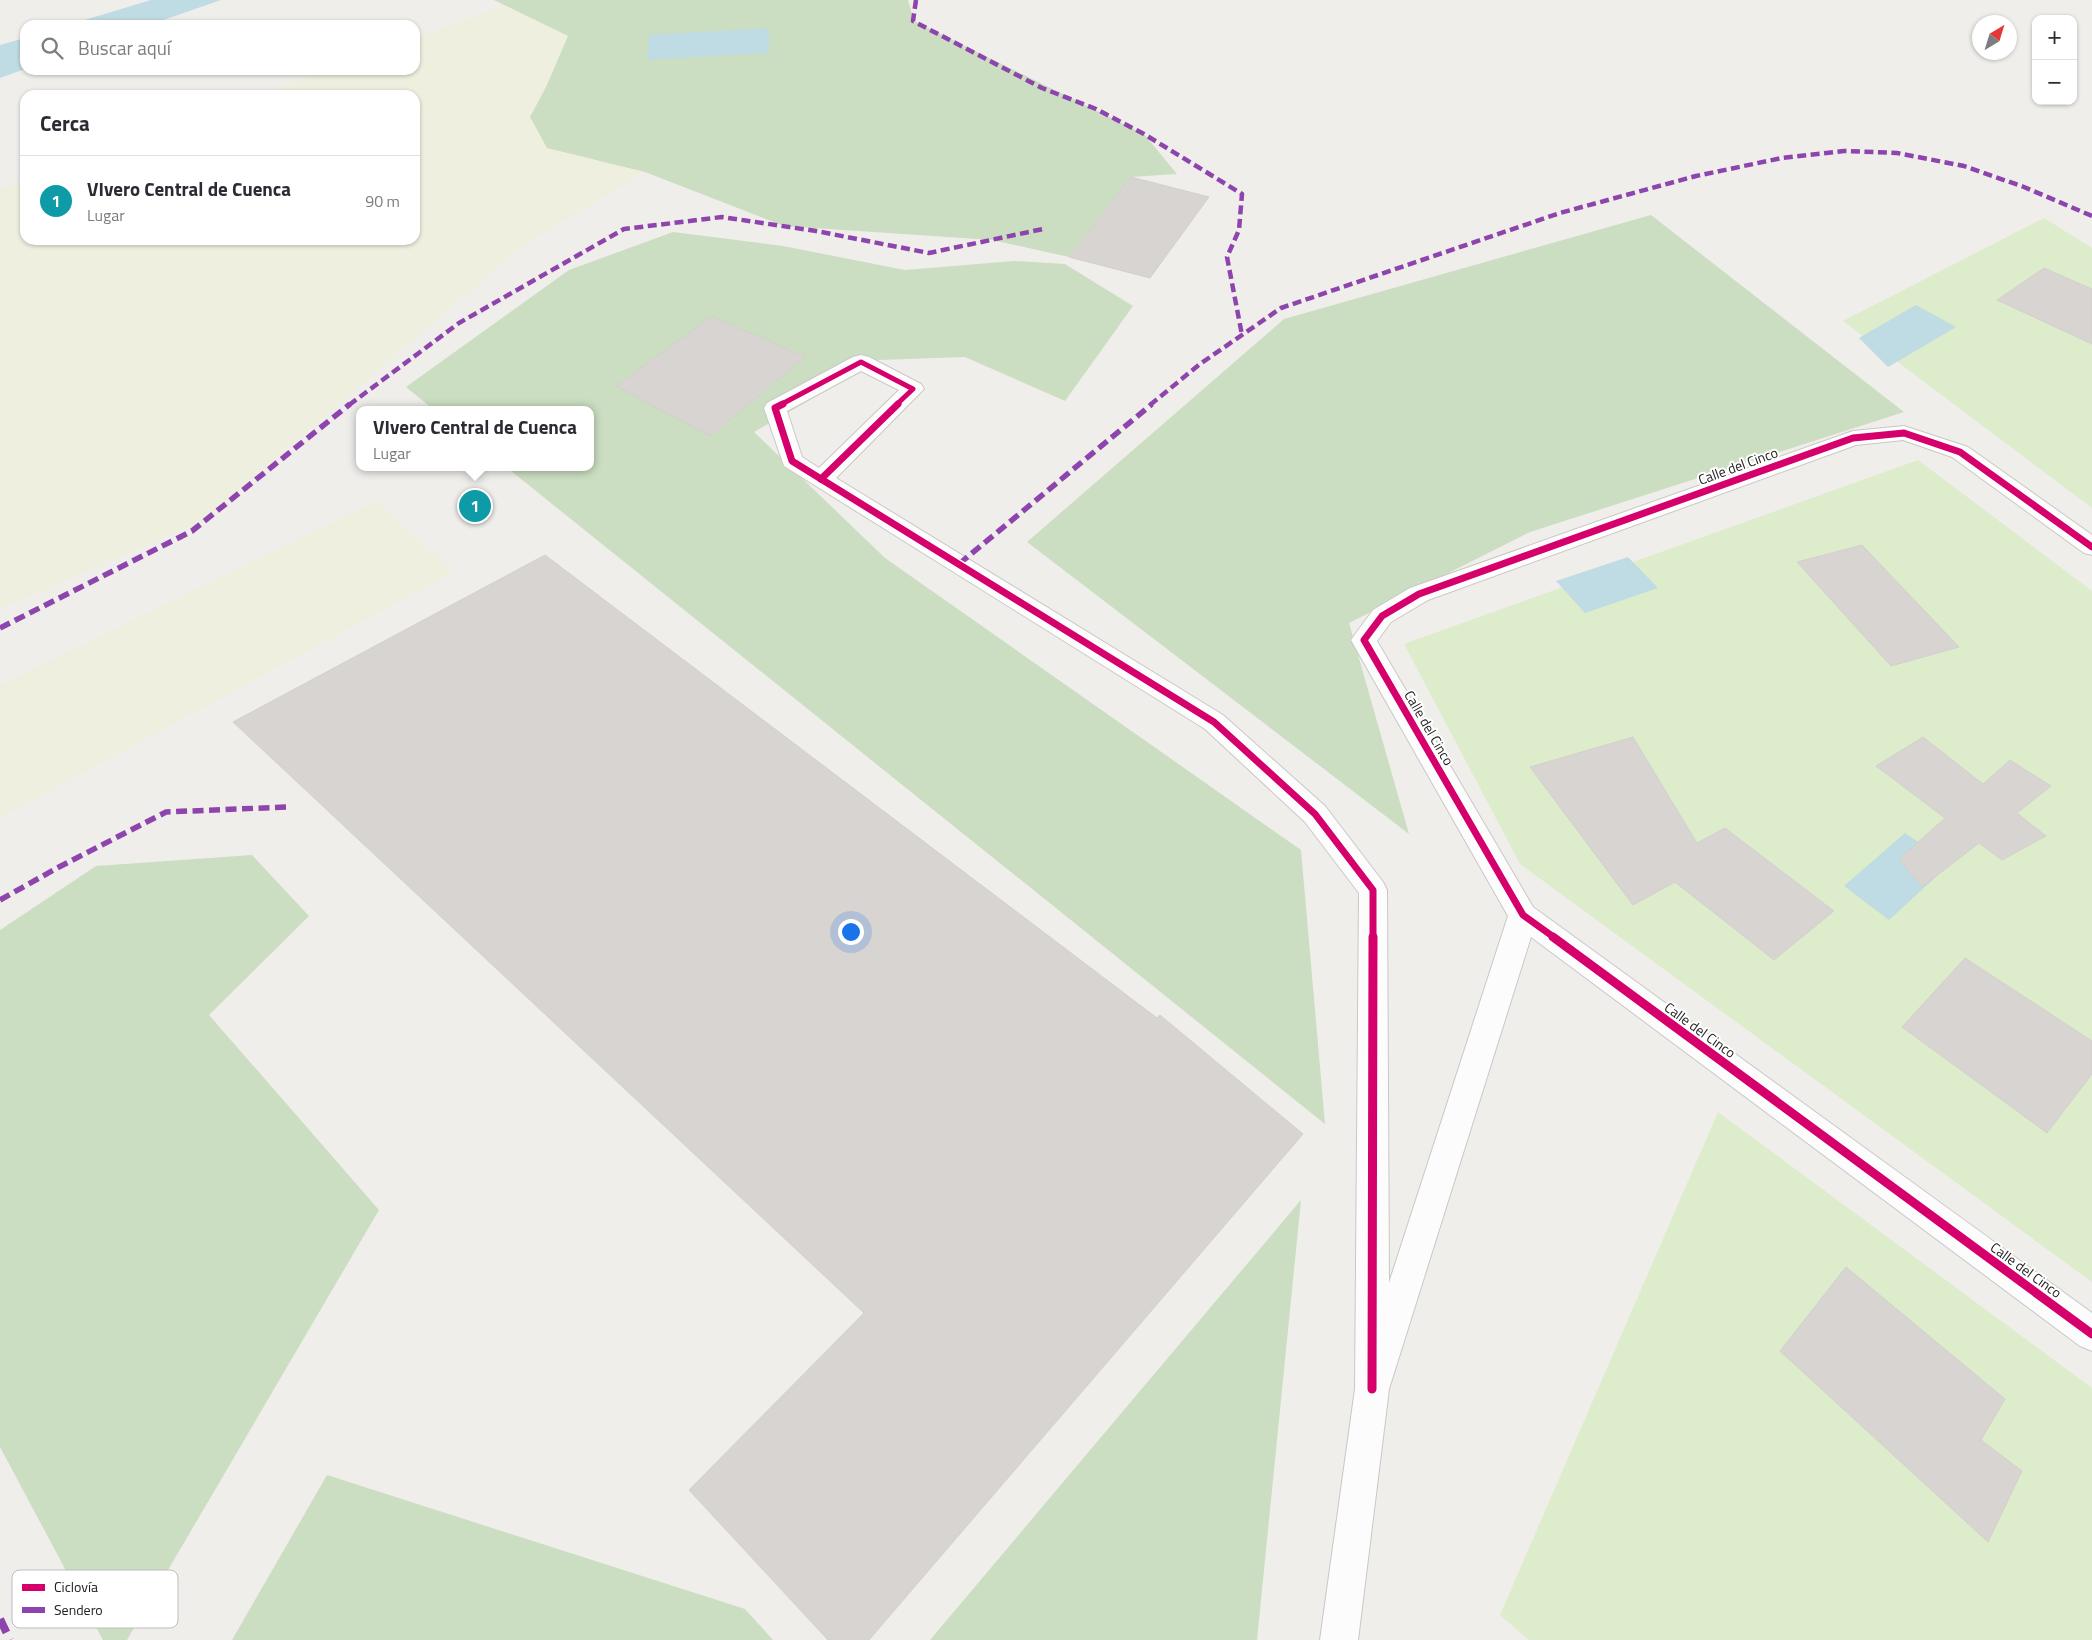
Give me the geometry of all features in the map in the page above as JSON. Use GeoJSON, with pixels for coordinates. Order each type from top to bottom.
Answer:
{"type":"FeatureCollection","features":[{"type":"Feature","properties":{"kind":"street"},"geometry":{"type":"LineString","coordinates":[[821,479],[913,389],[861,362],[775,408],[792,461],[821,479],[1214,722],[1316,814],[1373,890],[1372,1389],[1338,1640]]}},
{"type":"Feature","properties":{"kind":"street","name":"Calle del Cinco"},"geometry":{"type":"LineString","coordinates":[[2092,547],[1960,452],[1904,433],[1853,438],[1419,594],[1382,616],[1364,640],[1523,915],[2092,1334]]}},
{"type":"Feature","properties":{"kind":"street"},"geometry":{"type":"LineString","coordinates":[[1372,1389],[1523,915]]}},
{"type":"Feature","properties":{"kind":"green space"},"geometry":{"type":"Polygon","coordinates":[[[494,0],[908,0],[914,21],[1144,134],[1177,174],[1131,177],[1069,257],[992,240],[784,226],[645,172],[547,148],[530,117],[546,87],[568,36],[494,0]]]}},
{"type":"Feature","properties":{"kind":"green space"},"geometry":{"type":"Polygon","coordinates":[[[505,5],[568,36],[546,87],[530,117],[547,148],[645,172],[521,247],[205,520],[0,609],[0,189],[20,182],[20,245],[420,245],[420,90],[272,90],[313,75],[420,75],[420,36],[505,5]]]}},
{"type":"Feature","properties":{"kind":"green space"},"geometry":{"type":"Polygon","coordinates":[[[1651,215],[1904,412],[1530,532],[1349,623],[1409,834],[1027,542],[1284,319],[1651,215]]]}},
{"type":"Feature","properties":{"kind":"green space"},"geometry":{"type":"Polygon","coordinates":[[[2044,218],[2092,248],[2092,508],[1843,321],[2044,218]]]}},
{"type":"Feature","properties":{"kind":"green space"},"geometry":{"type":"Polygon","coordinates":[[[673,232],[783,246],[905,270],[1014,261],[1065,264],[1133,306],[1065,401],[965,357],[879,360],[754,432],[885,558],[1301,850],[1325,1124],[511,471],[594,471],[594,406],[429,406],[406,387],[569,270],[673,232]]]}},
{"type":"Feature","properties":{"kind":"green space"},"geometry":{"type":"Polygon","coordinates":[[[1918,460],[2092,591],[2092,1282],[1520,864],[1404,644],[1918,460]]]}},
{"type":"Feature","properties":{"kind":"green space"},"geometry":{"type":"Polygon","coordinates":[[[376,501],[454,572],[0,818],[0,685],[376,501]]]}},
{"type":"Feature","properties":{"kind":"green space"},"geometry":{"type":"Polygon","coordinates":[[[252,855],[309,916],[209,1015],[379,1210],[168,1570],[66,1570],[0,1447],[0,930],[96,866],[252,855]]]}},
{"type":"Feature","properties":{"kind":"green space"},"geometry":{"type":"Polygon","coordinates":[[[1718,1112],[2092,1388],[2092,1640],[1529,1640],[1500,1615],[1718,1112]]]}},
{"type":"Feature","properties":{"kind":"green space"},"geometry":{"type":"Polygon","coordinates":[[[1301,1200],[1257,1640],[930,1640],[1301,1200]]]}},
{"type":"Feature","properties":{"kind":"green space"},"geometry":{"type":"Polygon","coordinates":[[[327,1475],[745,1609],[773,1640],[232,1640],[327,1475]]]}},
{"type":"Feature","properties":{"kind":"green space"},"geometry":{"type":"Polygon","coordinates":[[[97,1628],[134,1628],[127,1640],[103,1640],[97,1628]]]}},
{"type":"Feature","properties":{"kind":"water"},"geometry":{"type":"Polygon","coordinates":[[[151,0],[221,0],[163,20],[85,20],[151,0]]]}},
{"type":"Feature","properties":{"kind":"water"},"geometry":{"type":"Polygon","coordinates":[[[769,28],[769,53],[647,60],[649,35],[769,28]]]}},
{"type":"Feature","properties":{"kind":"water"},"geometry":{"type":"Polygon","coordinates":[[[20,39],[20,71],[0,78],[0,45],[20,39]]]}},
{"type":"Feature","properties":{"kind":"water"},"geometry":{"type":"Polygon","coordinates":[[[1916,305],[1956,327],[1888,367],[1859,338],[1916,305]]]}},
{"type":"Feature","properties":{"kind":"water"},"geometry":{"type":"Polygon","coordinates":[[[1628,557],[1658,588],[1585,613],[1556,581],[1628,557]]]}},
{"type":"Feature","properties":{"kind":"water"},"geometry":{"type":"Polygon","coordinates":[[[1905,833],[1950,864],[1889,920],[1844,886],[1905,833]]]}},
{"type":"Feature","properties":{"kind":"building"},"geometry":{"type":"Polygon","coordinates":[[[1131,177],[1209,197],[1150,278],[1069,257],[1131,177]]]}},
{"type":"Feature","properties":{"kind":"building"},"geometry":{"type":"Polygon","coordinates":[[[2044,268],[2092,289],[2092,344],[1997,300],[2044,268]]]}},
{"type":"Feature","properties":{"kind":"building"},"geometry":{"type":"Polygon","coordinates":[[[712,316],[806,357],[710,436],[616,386],[712,316]]]}},
{"type":"Feature","properties":{"kind":"building"},"geometry":{"type":"Polygon","coordinates":[[[1862,545],[1959,647],[1891,666],[1797,562],[1862,545]]]}},
{"type":"Feature","properties":{"kind":"building"},"geometry":{"type":"Polygon","coordinates":[[[545,555],[1157,1018],[1160,1015],[1303,1134],[869,1640],[828,1640],[689,1490],[864,1313],[233,722],[545,555]]]}},
{"type":"Feature","properties":{"kind":"building"},"geometry":{"type":"Polygon","coordinates":[[[1633,737],[1697,843],[1725,828],[1834,911],[1774,960],[1675,882],[1633,905],[1530,767],[1633,737]]]}},
{"type":"Feature","properties":{"kind":"building"},"geometry":{"type":"Polygon","coordinates":[[[1923,737],[1983,784],[2010,760],[2051,786],[2017,813],[2046,836],[2002,860],[1979,843],[1922,887],[1899,859],[1945,818],[1876,766],[1923,737]]]}},
{"type":"Feature","properties":{"kind":"building"},"geometry":{"type":"Polygon","coordinates":[[[1965,958],[2092,1041],[2092,1074],[2047,1133],[1902,1027],[1965,958]]]}},
{"type":"Feature","properties":{"kind":"building"},"geometry":{"type":"Polygon","coordinates":[[[1846,1267],[2005,1399],[1981,1440],[2022,1471],[1988,1542],[1780,1351],[1846,1267]]]}},
{"type":"Feature","properties":{"kind":"marked path"},"geometry":{"type":"LineString","coordinates":[[916,0],[913,21],[1042,88],[1096,109],[1144,134],[1242,194],[1239,230],[1227,257],[1242,335]]}},
{"type":"Feature","properties":{"kind":"marked path"},"geometry":{"type":"LineString","coordinates":[[959,564],[1200,364],[1281,308],[1560,213],[1696,176],[1782,158],[1844,151],[1897,153],[1964,166],[2024,187],[2092,216]]}},
{"type":"Feature","properties":{"kind":"marked path"},"geometry":{"type":"LineString","coordinates":[[0,628],[192,531],[318,428],[459,323],[624,229],[722,217],[816,231],[929,253],[1043,229]]}},
{"type":"Feature","properties":{"kind":"marked path"},"geometry":{"type":"LineString","coordinates":[[0,900],[59,867],[166,812],[286,807]]}},
{"type":"Feature","properties":{"kind":"marked path"},"geometry":{"type":"LineString","coordinates":[[0,1619],[10,1640]]}},
{"type":"Feature","properties":{"kind":"cycle path"},"geometry":{"type":"LineString","coordinates":[[821,479],[913,389],[861,362],[775,408],[792,461],[821,479],[1214,722],[1315,814],[1373,890],[1372,1389]]}},
{"type":"Feature","properties":{"kind":"cycle path"},"geometry":{"type":"LineString","coordinates":[[2092,547],[1960,452],[1904,433],[1853,438],[1419,594],[1382,616],[1364,640],[1523,915],[2092,1334]]}},
{"type":"Feature","properties":{"kind":"place","name":"VIvero Central de Cuenca"},"geometry":{"type":"Point","coordinates":[475,506]}}]}
